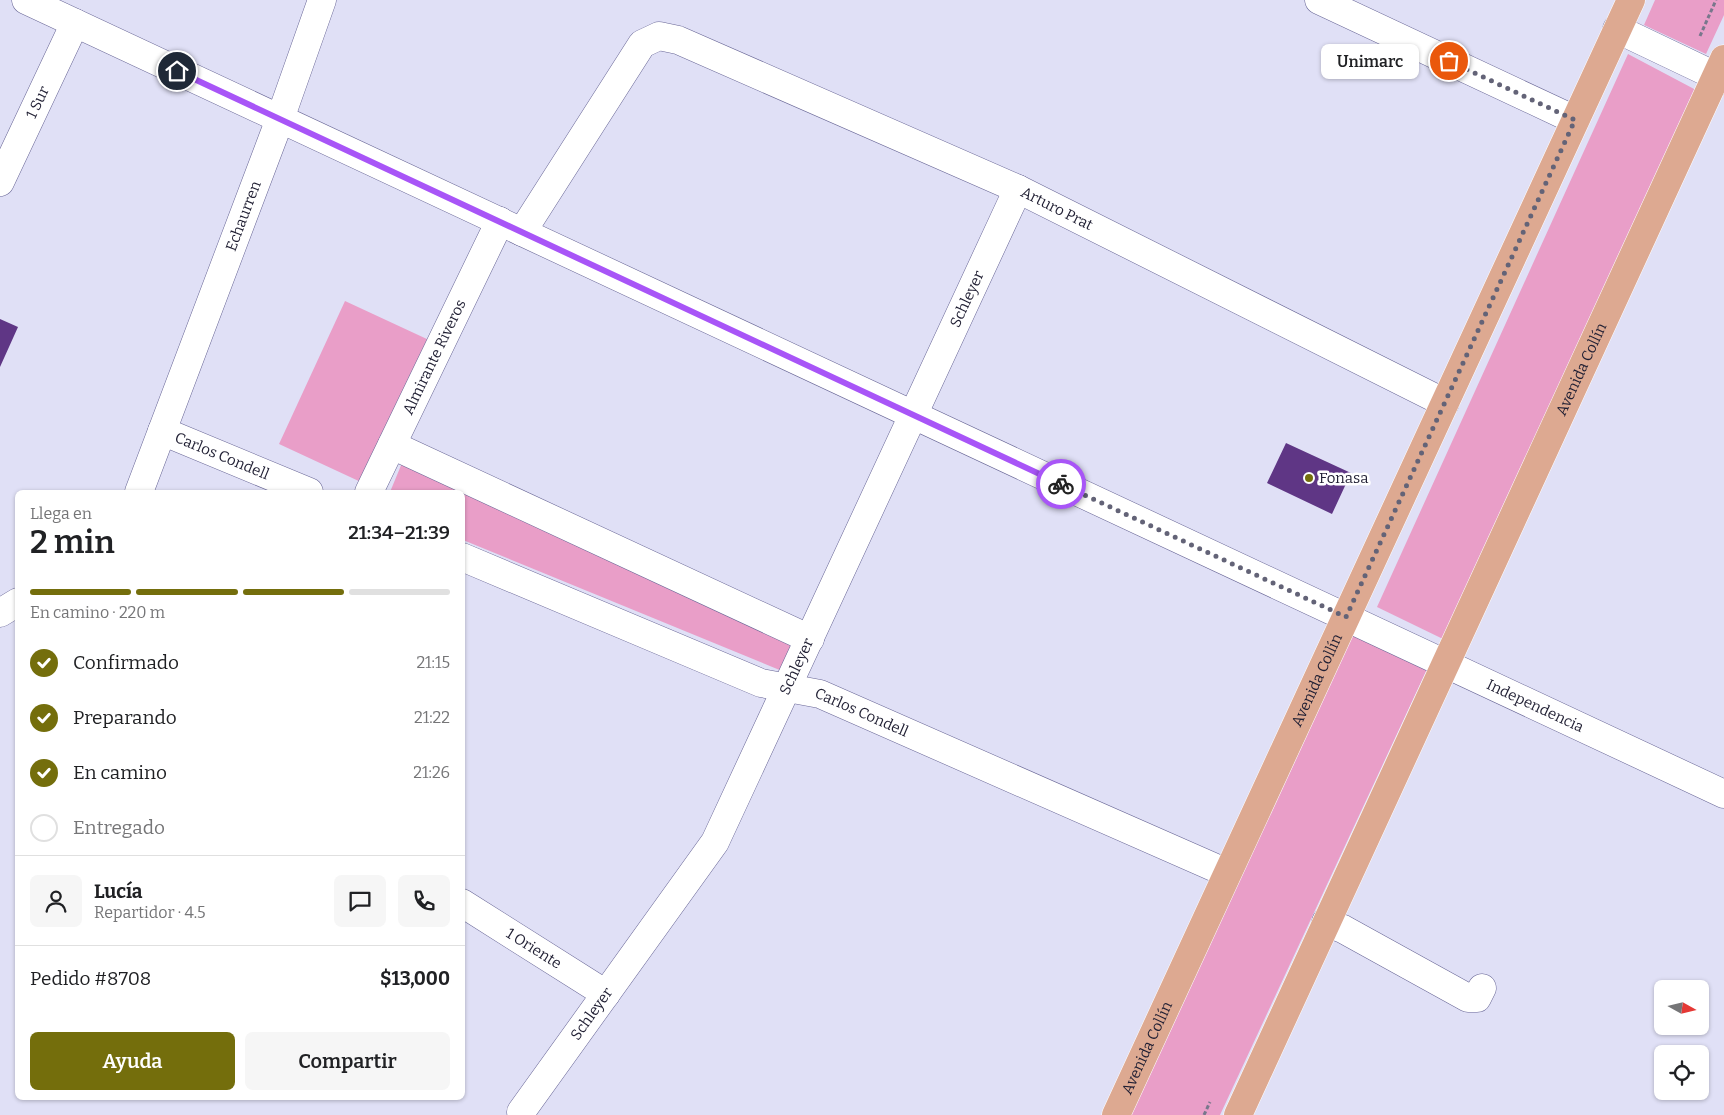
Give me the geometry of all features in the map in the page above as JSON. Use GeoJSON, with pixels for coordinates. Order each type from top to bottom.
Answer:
{"type":"FeatureCollection","features":[{"type":"Feature","properties":{"kind":"main road","name":"Avenida Collín"},"geometry":{"type":"LineString","coordinates":[[1116,1115],[1631,0]]}},
{"type":"Feature","properties":{"kind":"main road","name":"Avenida Collín"},"geometry":{"type":"LineString","coordinates":[[1238,1115],[1445,664],[1721,72]]}},
{"type":"Feature","properties":{"kind":"street","name":"Independencia"},"geometry":{"type":"LineString","coordinates":[[26,0],[1724,794]]}},
{"type":"Feature","properties":{"kind":"street","name":"Echaurren"},"geometry":{"type":"LineString","coordinates":[[162,431],[280,119],[322,0]]}},
{"type":"Feature","properties":{"kind":"street"},"geometry":{"type":"LineString","coordinates":[[1319,0],[1362,9],[1575,120]]}},
{"type":"Feature","properties":{"kind":"street","name":"1 Sur"},"geometry":{"type":"LineString","coordinates":[[0,182],[75,23]]}},
{"type":"Feature","properties":{"kind":"street"},"geometry":{"type":"LineString","coordinates":[[1617,29],[1721,72]]}},
{"type":"Feature","properties":{"kind":"street","name":"Arturo Prat"},"geometry":{"type":"LineString","coordinates":[[659,36],[678,40],[1018,189],[1445,403]]}},
{"type":"Feature","properties":{"kind":"street","name":"Almirante Riveros"},"geometry":{"type":"LineString","coordinates":[[370,490],[392,445],[511,227],[642,44],[659,36]]}},
{"type":"Feature","properties":{"kind":"street","name":"Schleyer"},"geometry":{"type":"LineString","coordinates":[[521,1112],[715,842],[1018,189]]}},
{"type":"Feature","properties":{"kind":"street"},"geometry":{"type":"LineString","coordinates":[[141,490],[162,431]]}},
{"type":"Feature","properties":{"kind":"street","name":"Carlos Condell"},"geometry":{"type":"LineString","coordinates":[[162,431],[304,490]]}},
{"type":"Feature","properties":{"kind":"street"},"geometry":{"type":"LineString","coordinates":[[392,445],[810,639]]}},
{"type":"Feature","properties":{"kind":"street","name":"Carlos Condell"},"geometry":{"type":"LineString","coordinates":[[465,558],[761,683],[820,694],[1227,874]]}},
{"type":"Feature","properties":{"kind":"street","name":"1 Oriente"},"geometry":{"type":"LineString","coordinates":[[465,905],[606,994]]}},
{"type":"Feature","properties":{"kind":"street"},"geometry":{"type":"LineString","coordinates":[[1326,922],[1343,929],[1468,998],[1477,998],[1482,988]]}},
{"type":"Feature","properties":{"kind":"shaded area"},"geometry":{"type":"Polygon","coordinates":[[[1655,0],[1724,0],[1724,15],[1706,54],[1644,25],[1655,0]]]}},
{"type":"Feature","properties":{"kind":"shaded area"},"geometry":{"type":"Polygon","coordinates":[[[1628,54],[1696,90],[1443,639],[1377,607],[1628,54]]]}},
{"type":"Feature","properties":{"kind":"shaded area"},"geometry":{"type":"Polygon","coordinates":[[[345,301],[429,340],[363,483],[279,444],[345,301]]]}},
{"type":"Feature","properties":{"kind":"shaded area"},"geometry":{"type":"Polygon","coordinates":[[[402,463],[463,490],[391,490],[402,463]]]}},
{"type":"Feature","properties":{"kind":"shaded area"},"geometry":{"type":"Polygon","coordinates":[[[465,491],[797,638],[782,671],[465,541],[465,491]]]}},
{"type":"Feature","properties":{"kind":"shaded area"},"geometry":{"type":"Polygon","coordinates":[[[1352,631],[1428,667],[1220,1115],[1128,1115],[1352,631]]]}},
{"type":"Feature","properties":{"kind":"building"},"geometry":{"type":"Polygon","coordinates":[[[0,319],[18,327],[0,367],[0,319]]]}},
{"type":"Feature","properties":{"kind":"building","name":"Fonasa"},"geometry":{"type":"Polygon","coordinates":[[[1286,443],[1351,473],[1332,514],[1267,483],[1286,443]]]}},
{"type":"Feature","properties":{"kind":"way so far"},"geometry":{"type":"LineString","coordinates":[[1061,484],[1346,617],[1575,120],[1449,61]]}},
{"type":"Feature","properties":{"kind":"place","name":"Unimarc"},"geometry":{"type":"Point","coordinates":[1449,61]}},
{"type":"Feature","properties":{"kind":"place","name":"Fonasa"},"geometry":{"type":"Point","coordinates":[1309,478]}},
{"type":"Feature","properties":{"kind":"route"},"geometry":{"type":"LineString","coordinates":[[177,71],[1061,484]]}}]}
